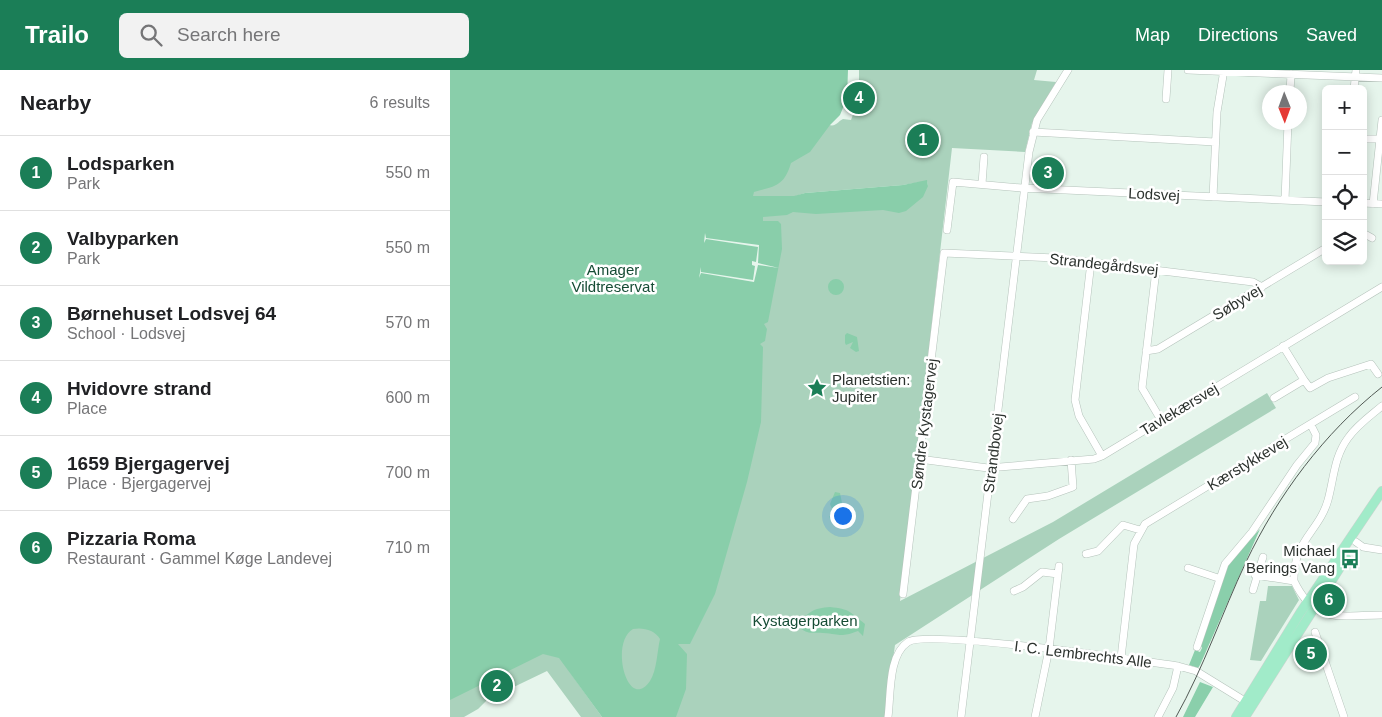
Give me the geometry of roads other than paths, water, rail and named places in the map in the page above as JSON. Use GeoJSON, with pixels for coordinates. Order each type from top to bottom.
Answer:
{"type":"FeatureCollection","features":[{"type":"Feature","properties":{"kind":"main road"},"geometry":{"type":"LineString","coordinates":[[1236,717],[1248,703],[1382,490]]}},
{"type":"Feature","properties":{"kind":"main road"},"geometry":{"type":"LineString","coordinates":[[1310,606],[1356,542],[1382,501]]}},
{"type":"Feature","properties":{"kind":"main road"},"geometry":{"type":"LineString","coordinates":[[1245,717],[1248,703]]}},
{"type":"Feature","properties":{"kind":"street","name":"Strandbovej"},"geometry":{"type":"LineString","coordinates":[[961,717],[1016,256],[1033,132],[1043,110],[1068,70]]}},
{"type":"Feature","properties":{"kind":"street"},"geometry":{"type":"LineString","coordinates":[[1166,99],[1168,70]]}},
{"type":"Feature","properties":{"kind":"street"},"geometry":{"type":"LineString","coordinates":[[1188,70],[1291,74],[1356,73],[1382,78]]}},
{"type":"Feature","properties":{"kind":"street"},"geometry":{"type":"LineString","coordinates":[[1213,197],[1217,112],[1224,71]]}},
{"type":"Feature","properties":{"kind":"street"},"geometry":{"type":"LineString","coordinates":[[1290,85],[1291,74]]}},
{"type":"Feature","properties":{"kind":"street"},"geometry":{"type":"LineString","coordinates":[[1373,204],[1382,120]]}},
{"type":"Feature","properties":{"kind":"street"},"geometry":{"type":"LineString","coordinates":[[1285,200],[1288,130]]}},
{"type":"Feature","properties":{"kind":"street"},"geometry":{"type":"LineString","coordinates":[[1033,132],[1215,142]]}},
{"type":"Feature","properties":{"kind":"street"},"geometry":{"type":"LineString","coordinates":[[1367,138],[1381,139]]}},
{"type":"Feature","properties":{"kind":"street"},"geometry":{"type":"LineString","coordinates":[[982,184],[984,157]]}},
{"type":"Feature","properties":{"kind":"street","name":"Lodsvej"},"geometry":{"type":"LineString","coordinates":[[947,230],[953,182],[1025,188],[1322,202]]}},
{"type":"Feature","properties":{"kind":"street"},"geometry":{"type":"LineString","coordinates":[[1367,203],[1382,204]]}},
{"type":"Feature","properties":{"kind":"street"},"geometry":{"type":"LineString","coordinates":[[1367,235],[1372,238]]}},
{"type":"Feature","properties":{"kind":"street","name":"Søbyvej"},"geometry":{"type":"LineString","coordinates":[[1146,351],[1158,349],[1322,250]]}},
{"type":"Feature","properties":{"kind":"street","name":"Strandegårdsvej"},"geometry":{"type":"LineString","coordinates":[[944,253],[1091,262],[1253,282],[1262,287]]}},
{"type":"Feature","properties":{"kind":"street","name":"Søndre Kystagervej"},"geometry":{"type":"LineString","coordinates":[[903,594],[944,253]]}},
{"type":"Feature","properties":{"kind":"street"},"geometry":{"type":"LineString","coordinates":[[1091,262],[1075,400],[1079,416],[1102,456]]}},
{"type":"Feature","properties":{"kind":"street"},"geometry":{"type":"LineString","coordinates":[[1156,270],[1142,388],[1161,420]]}},
{"type":"Feature","properties":{"kind":"street","name":"Tavlekærsvej"},"geometry":{"type":"LineString","coordinates":[[919,459],[991,467],[1102,456],[1382,288]]}},
{"type":"Feature","properties":{"kind":"street"},"geometry":{"type":"LineString","coordinates":[[1283,346],[1310,388],[1328,378],[1370,364],[1378,374]]}},
{"type":"Feature","properties":{"kind":"street"},"geometry":{"type":"LineString","coordinates":[[1274,398],[1304,380]]}},
{"type":"Feature","properties":{"kind":"street","name":"Kærstykkevej"},"geometry":{"type":"LineString","coordinates":[[1140,530],[1145,524],[1355,397]]}},
{"type":"Feature","properties":{"kind":"street"},"geometry":{"type":"LineString","coordinates":[[1382,406],[1348,436],[1341,449],[1323,512],[1309,532],[1295,560],[1294,580],[1310,606],[1321,613],[1382,616]]}},
{"type":"Feature","properties":{"kind":"street"},"geometry":{"type":"LineString","coordinates":[[1197,647],[1218,578],[1231,554],[1252,532],[1297,465],[1315,443],[1316,435],[1311,425]]}},
{"type":"Feature","properties":{"kind":"street"},"geometry":{"type":"LineString","coordinates":[[1013,519],[1027,499],[1048,496],[1073,487],[1071,460]]}},
{"type":"Feature","properties":{"kind":"street"},"geometry":{"type":"LineString","coordinates":[[1086,554],[1098,551],[1123,525],[1140,530],[1134,544],[1121,658]]}},
{"type":"Feature","properties":{"kind":"street"},"geometry":{"type":"LineString","coordinates":[[1356,542],[1371,550],[1382,550]]}},
{"type":"Feature","properties":{"kind":"street"},"geometry":{"type":"LineString","coordinates":[[1252,590],[1263,557]]}},
{"type":"Feature","properties":{"kind":"street"},"geometry":{"type":"LineString","coordinates":[[1035,717],[1049,650],[1059,566]]}},
{"type":"Feature","properties":{"kind":"street"},"geometry":{"type":"LineString","coordinates":[[1188,568],[1218,578]]}},
{"type":"Feature","properties":{"kind":"street"},"geometry":{"type":"LineString","coordinates":[[1014,591],[1023,587],[1042,572],[1058,574]]}},
{"type":"Feature","properties":{"kind":"street"},"geometry":{"type":"LineString","coordinates":[[1256,575],[1294,580]]}},
{"type":"Feature","properties":{"kind":"street"},"geometry":{"type":"LineString","coordinates":[[1315,632],[1344,717]]}},
{"type":"Feature","properties":{"kind":"street","name":"I. C. Lembrechts Alle"},"geometry":{"type":"LineString","coordinates":[[888,717],[894,663],[898,652],[909,641],[922,638],[970,641],[1178,666],[1196,671],[1248,703]]}},
{"type":"Feature","properties":{"kind":"street"},"geometry":{"type":"LineString","coordinates":[[1158,717],[1173,688],[1178,666]]}},
{"type":"Feature","properties":{"kind":"tram line"},"geometry":{"type":"LineString","coordinates":[[1176,717],[1195,679],[1246,562],[1273,513],[1288,489],[1322,445],[1341,424],[1382,387]]}},
{"type":"Feature","properties":{"kind":"place","name":"Hvidovre strand"},"geometry":{"type":"Point","coordinates":[859,98]}},
{"type":"Feature","properties":{"kind":"place","name":"Lodsparken"},"geometry":{"type":"Point","coordinates":[923,140]}},
{"type":"Feature","properties":{"kind":"place","name":"Børnehuset Lodsvej 64"},"geometry":{"type":"Point","coordinates":[1048,173]}},
{"type":"Feature","properties":{"kind":"place","name":"Planetstien: Jupiter"},"geometry":{"type":"Point","coordinates":[817,388]}},
{"type":"Feature","properties":{"kind":"place","name":"Michael Berings Vang"},"geometry":{"type":"Point","coordinates":[1350,559]}},
{"type":"Feature","properties":{"kind":"place","name":"Pizzaria Roma"},"geometry":{"type":"Point","coordinates":[1329,600]}},
{"type":"Feature","properties":{"kind":"place","name":"1659 Bjergagervej"},"geometry":{"type":"Point","coordinates":[1311,654]}},
{"type":"Feature","properties":{"kind":"place","name":"Valbyparken"},"geometry":{"type":"Point","coordinates":[497,686]}},
{"type":"Feature","properties":{"kind":"park label","name":"Amager Vildtreservat"},"geometry":{"type":"Point","coordinates":[613,278]}},
{"type":"Feature","properties":{"kind":"park label","name":"Kystagerparken"},"geometry":{"type":"Point","coordinates":[805,620]}}]}
